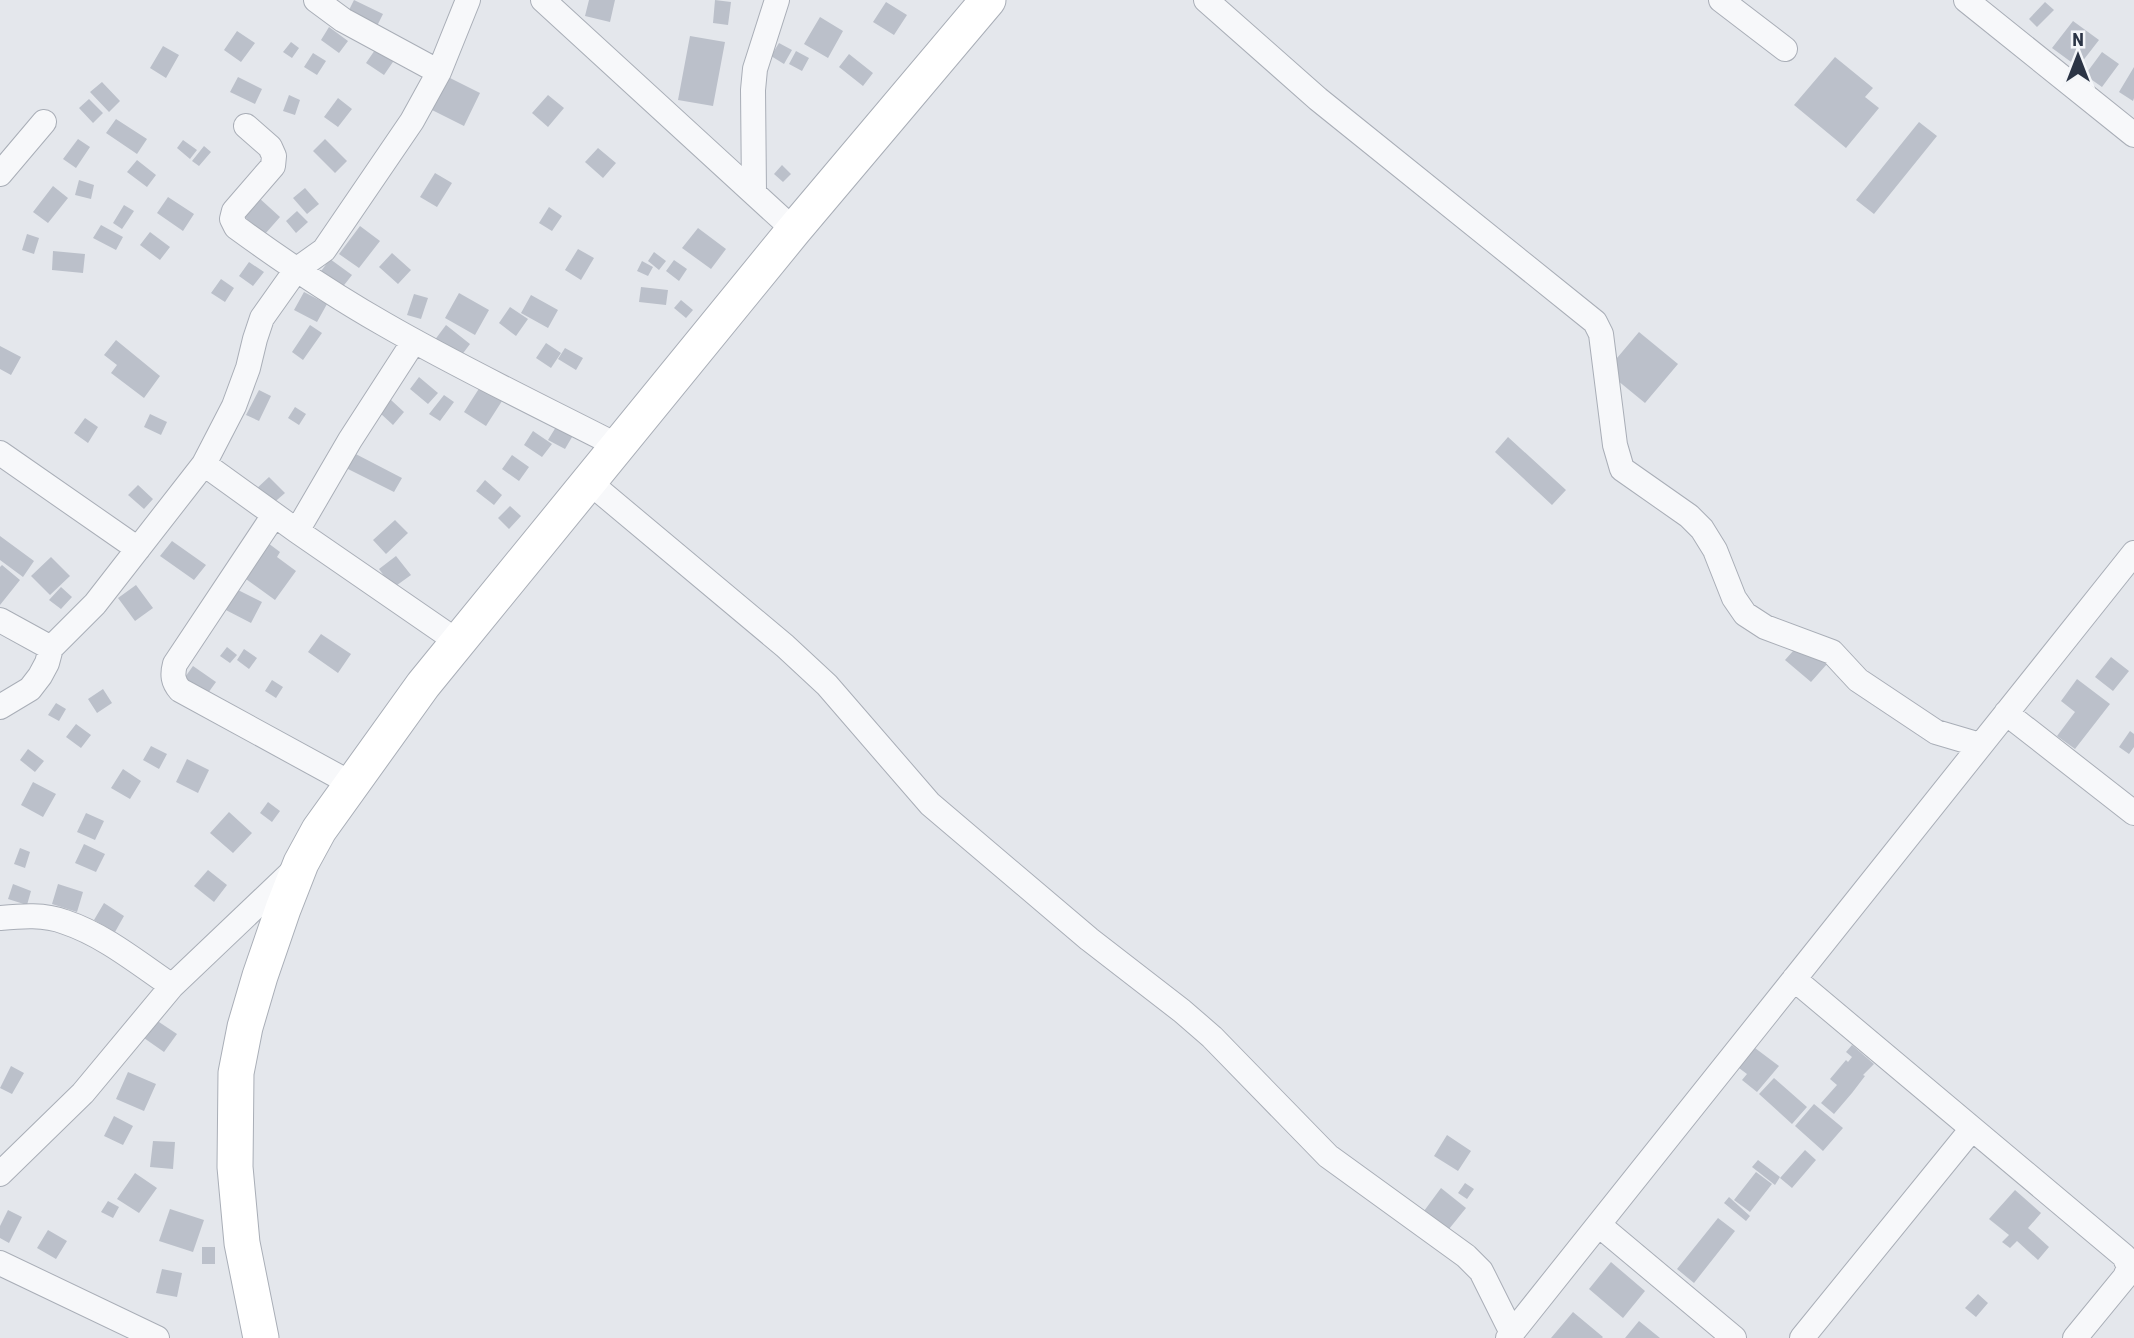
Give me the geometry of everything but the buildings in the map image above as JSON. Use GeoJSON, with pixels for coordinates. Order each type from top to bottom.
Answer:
{"type":"FeatureCollection","features":[{"type":"Feature","properties":{"kind":"street"},"geometry":{"type":"LineString","coordinates":[[316,0],[343,20],[439,72]]}},
{"type":"Feature","properties":{"kind":"street"},"geometry":{"type":"LineString","coordinates":[[0,707],[30,690],[44,669],[51,648],[95,604],[204,464],[234,406],[262,318],[296,270],[324,250],[412,121],[439,72],[468,0]]}},
{"type":"Feature","properties":{"kind":"street"},"geometry":{"type":"LineString","coordinates":[[544,0],[794,230]]}},
{"type":"Feature","properties":{"kind":"street"},"geometry":{"type":"LineString","coordinates":[[754,193],[755,69],[777,0]]}},
{"type":"Feature","properties":{"kind":"street"},"geometry":{"type":"LineString","coordinates":[[261,1338],[242,1243],[234,1167],[236,1073],[245,1027],[260,976],[301,863],[319,830],[458,642],[794,230],[988,0]]}},
{"type":"Feature","properties":{"kind":"street"},"geometry":{"type":"LineString","coordinates":[[1206,0],[1318,99],[1595,322],[1601,334],[1615,445],[1622,468],[1689,516],[1702,529],[1715,550],[1734,598],[1745,614],[1765,627],[1832,652],[1858,680],[1936,732],[1980,745]]}},
{"type":"Feature","properties":{"kind":"street"},"geometry":{"type":"LineString","coordinates":[[1721,0],[1785,49]]}},
{"type":"Feature","properties":{"kind":"street"},"geometry":{"type":"LineString","coordinates":[[1966,0],[2134,135]]}},
{"type":"Feature","properties":{"kind":"street"},"geometry":{"type":"LineString","coordinates":[[0,174],[44,122]]}},
{"type":"Feature","properties":{"kind":"street"},"geometry":{"type":"LineString","coordinates":[[246,126],[271,147],[274,156],[273,166],[234,211],[232,219],[236,227],[296,270],[414,341],[618,446]]}},
{"type":"Feature","properties":{"kind":"street"},"geometry":{"type":"LineString","coordinates":[[296,531],[350,440],[414,341]]}},
{"type":"Feature","properties":{"kind":"street"},"geometry":{"type":"LineString","coordinates":[[0,453],[138,549]]}},
{"type":"Feature","properties":{"kind":"street"},"geometry":{"type":"LineString","coordinates":[[204,464],[458,642]]}},
{"type":"Feature","properties":{"kind":"street"},"geometry":{"type":"LineString","coordinates":[[589,482],[785,646],[827,685],[930,804],[1089,939],[1212,1037],[1328,1156],[1466,1256],[1480,1271],[1510,1335],[2134,552]]}},
{"type":"Feature","properties":{"kind":"street"},"geometry":{"type":"LineString","coordinates":[[274,515],[175,664],[174,683],[180,691],[352,784]]}},
{"type":"Feature","properties":{"kind":"street"},"geometry":{"type":"LineString","coordinates":[[0,620],[51,648]]}},
{"type":"Feature","properties":{"kind":"street"},"geometry":{"type":"LineString","coordinates":[[2006,713],[2134,813]]}},
{"type":"Feature","properties":{"kind":"street"},"geometry":{"type":"LineString","coordinates":[[0,1174],[83,1093],[172,986],[301,863]]}},
{"type":"Feature","properties":{"kind":"street"},"geometry":{"type":"LineString","coordinates":[[0,918],[30,916],[63,921],[101,939],[172,986]]}},
{"type":"Feature","properties":{"kind":"street"},"geometry":{"type":"LineString","coordinates":[[1794,979],[2124,1256],[2129,1267],[2125,1277],[2078,1337]]}},
{"type":"Feature","properties":{"kind":"street"},"geometry":{"type":"LineString","coordinates":[[1802,1338],[1971,1129]]}},
{"type":"Feature","properties":{"kind":"street"},"geometry":{"type":"LineString","coordinates":[[1599,1224],[1734,1338]]}},
{"type":"Feature","properties":{"kind":"street"},"geometry":{"type":"LineString","coordinates":[[0,1263],[158,1338]]}}]}
